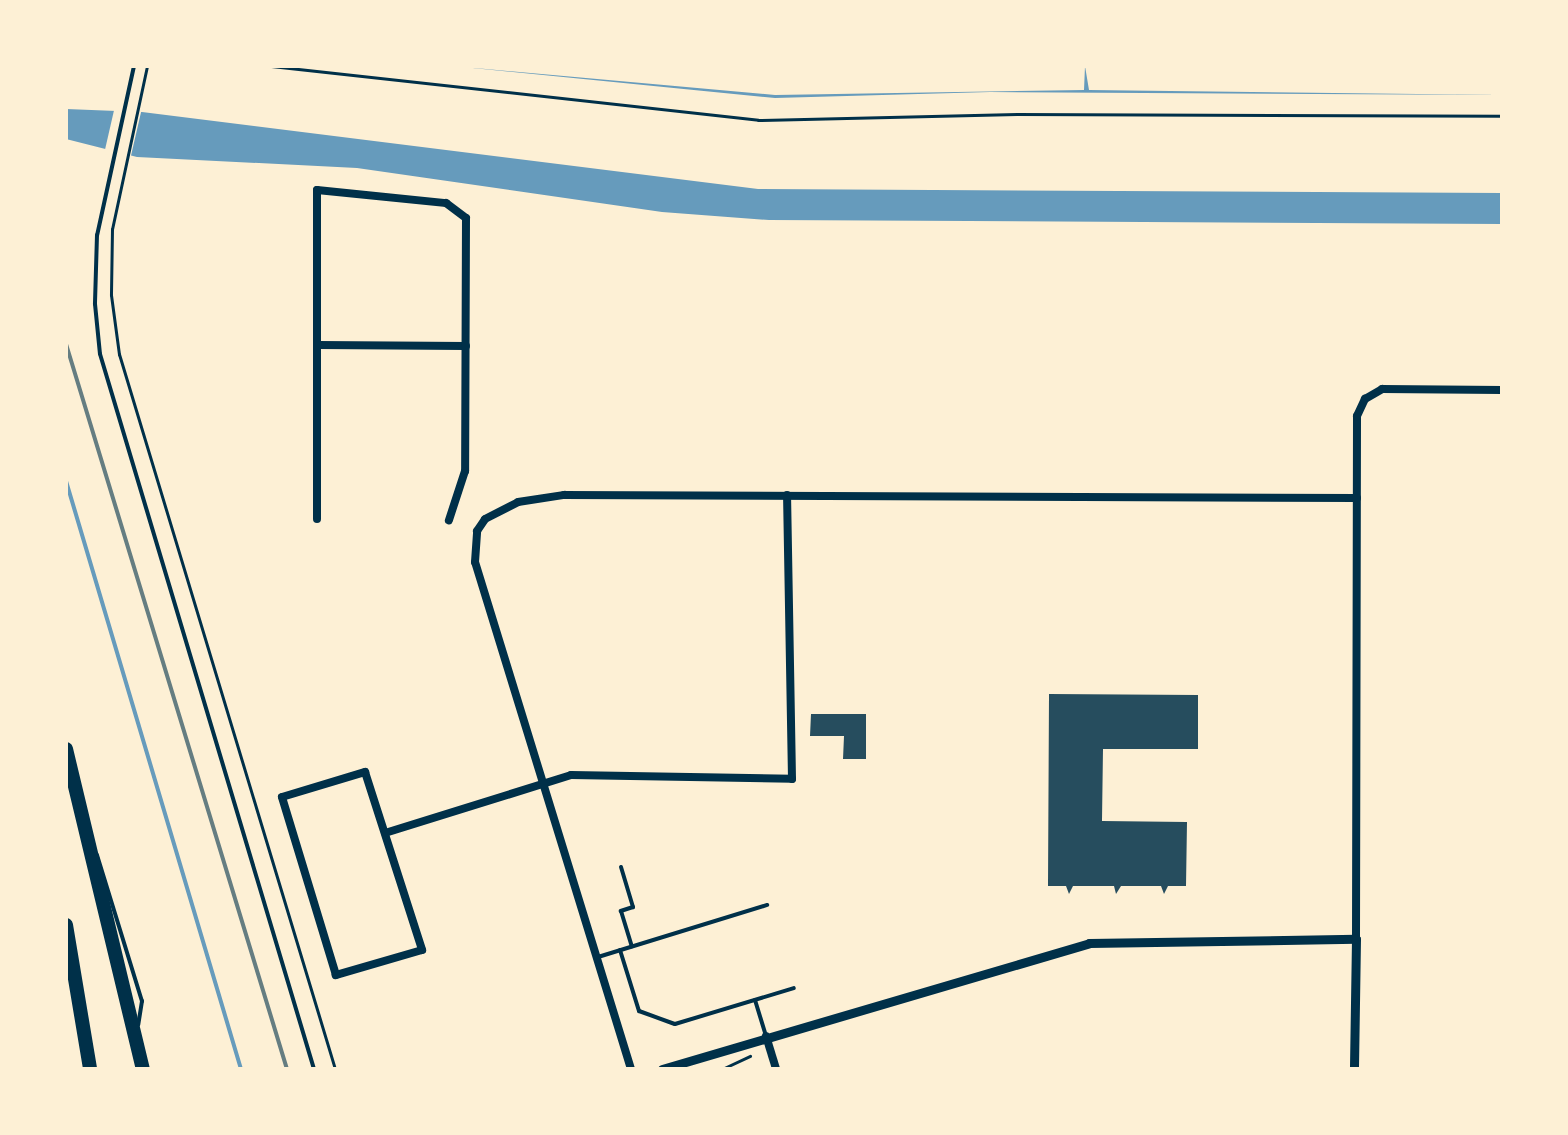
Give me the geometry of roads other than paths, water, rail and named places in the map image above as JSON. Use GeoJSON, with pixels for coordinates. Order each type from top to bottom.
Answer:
{"type":"FeatureCollection","features":[{"type":"Feature","properties":{"kind":"highway"},"geometry":{"type":"LineString","coordinates":[[66,749],[84,836],[143,1069]]}},
{"type":"Feature","properties":{"kind":"highway"},"geometry":{"type":"LineString","coordinates":[[66,925],[90,1069]]}},
{"type":"Feature","properties":{"kind":"street"},"geometry":{"type":"LineString","coordinates":[[317,519],[317,190],[446,203],[462,210],[466,218],[465,471],[449,520]]}},
{"type":"Feature","properties":{"kind":"street"},"geometry":{"type":"LineString","coordinates":[[318,345],[466,346]]}},
{"type":"Feature","properties":{"kind":"street"},"geometry":{"type":"LineString","coordinates":[[1354,1069],[1357,416],[1373,392],[1502,390]]}},
{"type":"Feature","properties":{"kind":"street"},"geometry":{"type":"LineString","coordinates":[[631,1069],[475,562],[477,531],[485,519],[518,502],[564,495],[1357,498]]}},
{"type":"Feature","properties":{"kind":"street"},"geometry":{"type":"LineString","coordinates":[[385,833],[571,775],[792,779],[787,495]]}},
{"type":"Feature","properties":{"kind":"street"},"geometry":{"type":"LineString","coordinates":[[365,772],[385,833],[422,950],[336,975],[282,797],[365,772]]}},
{"type":"Feature","properties":{"kind":"street"},"geometry":{"type":"LineString","coordinates":[[662,1069],[1089,943],[1356,939]]}},
{"type":"Feature","properties":{"kind":"street"},"geometry":{"type":"LineString","coordinates":[[766,1036],[776,1069]]}},
{"type":"Feature","properties":{"kind":"lane"},"geometry":{"type":"LineString","coordinates":[[134,66],[112,157],[95,255],[103,368],[314,1069]]}},
{"type":"Feature","properties":{"kind":"lane"},"geometry":{"type":"LineString","coordinates":[[621,867],[633,907],[621,911],[632,946]]}},
{"type":"Feature","properties":{"kind":"lane"},"geometry":{"type":"LineString","coordinates":[[596,957],[767,905]]}},
{"type":"Feature","properties":{"kind":"lane"},"geometry":{"type":"LineString","coordinates":[[620,950],[639,1011],[675,1024],[794,988]]}},
{"type":"Feature","properties":{"kind":"lane"},"geometry":{"type":"LineString","coordinates":[[755,1000],[766,1036]]}},
{"type":"Feature","properties":{"kind":"water"},"geometry":{"type":"Polygon","coordinates":[[[453,66],[775,95],[1084,90],[1085,66],[1089,90],[1502,95],[990,92],[775,98],[453,66]]]}},
{"type":"Feature","properties":{"kind":"water"},"geometry":{"type":"Polygon","coordinates":[[[66,109],[142,112],[758,189],[1502,193],[1502,224],[769,220],[662,212],[357,168],[137,157],[66,139],[66,109]]]}},
{"type":"Feature","properties":{"kind":"waterway"},"geometry":{"type":"LineString","coordinates":[[66,481],[241,1069]]}},
{"type":"Feature","properties":{"kind":"railway"},"geometry":{"type":"LineString","coordinates":[[66,344],[287,1069]]}}]}
